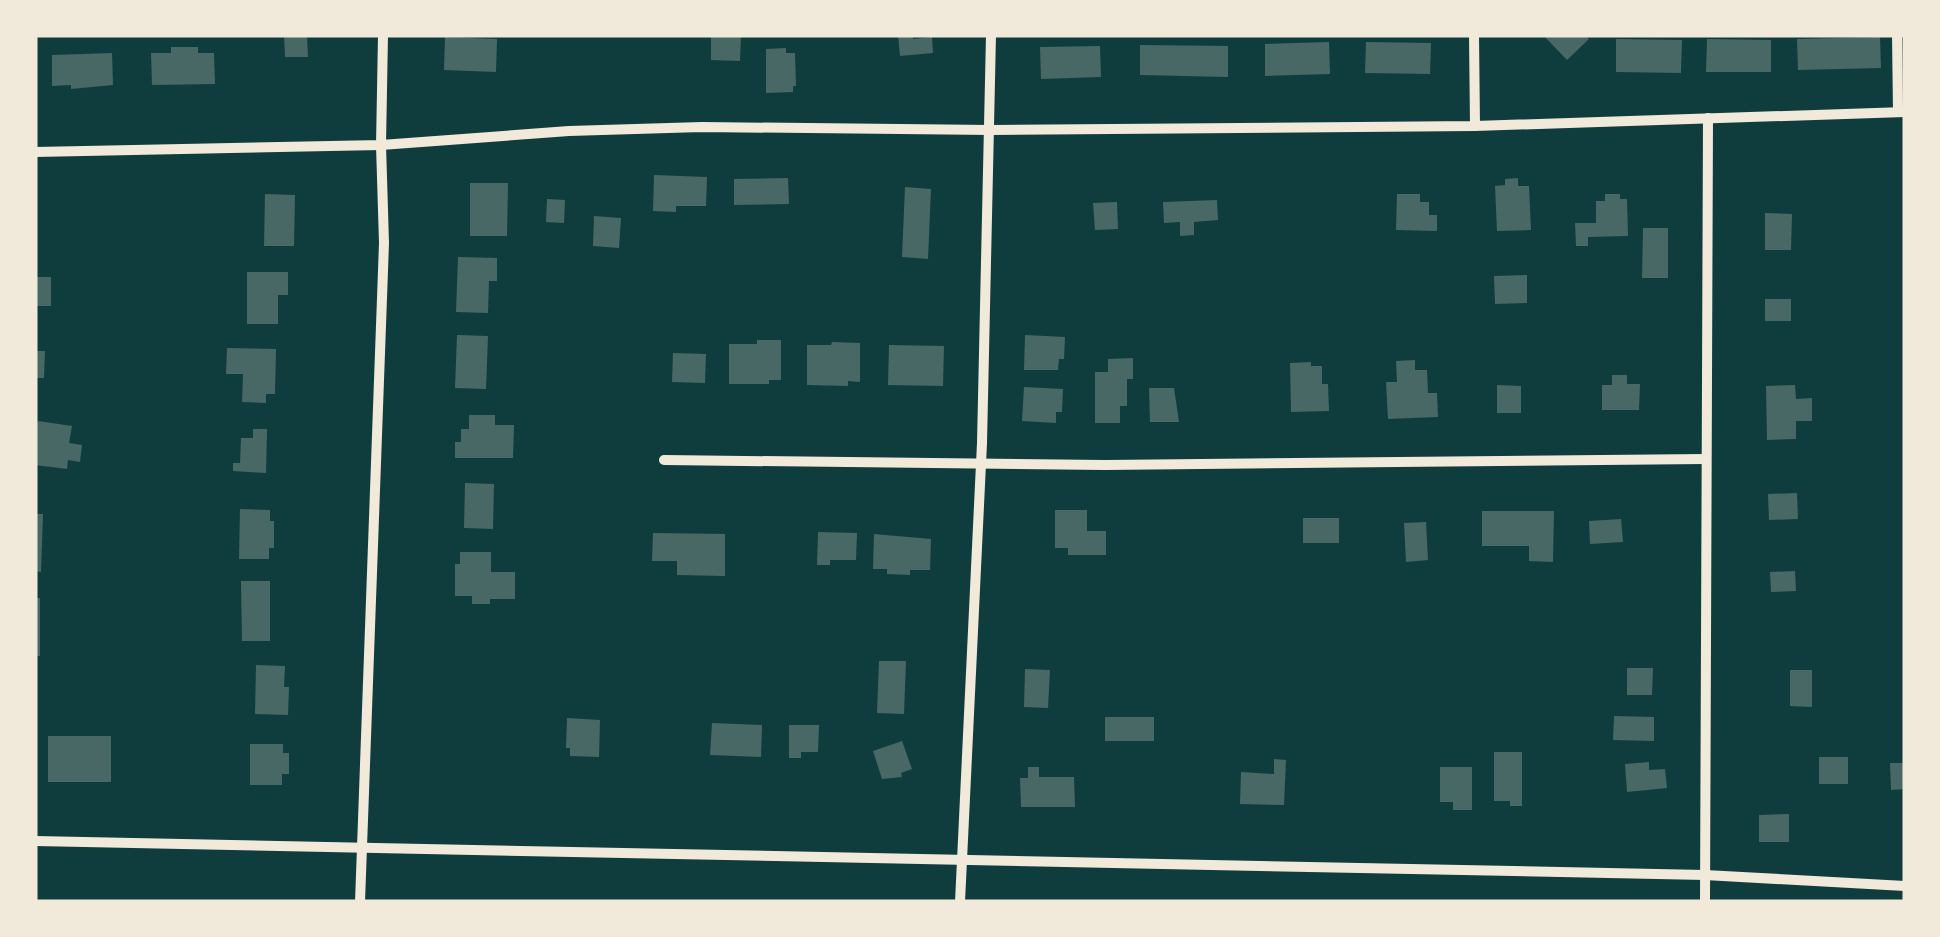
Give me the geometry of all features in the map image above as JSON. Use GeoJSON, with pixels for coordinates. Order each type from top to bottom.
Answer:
{"type":"FeatureCollection","features":[{"type":"Feature","properties":{"kind":"street"},"geometry":{"type":"LineString","coordinates":[[360,902],[384,242],[384,35]]}},
{"type":"Feature","properties":{"kind":"street"},"geometry":{"type":"LineString","coordinates":[[960,902],[981,462],[991,35]]}},
{"type":"Feature","properties":{"kind":"street"},"geometry":{"type":"LineString","coordinates":[[1474,35],[1475,126]]}},
{"type":"Feature","properties":{"kind":"street"},"geometry":{"type":"LineString","coordinates":[[35,152],[381,144],[569,131],[702,127],[991,130],[1475,126],[1902,112],[1898,35]]}},
{"type":"Feature","properties":{"kind":"street"},"geometry":{"type":"LineString","coordinates":[[1705,902],[1708,118]]}},
{"type":"Feature","properties":{"kind":"street"},"geometry":{"type":"LineString","coordinates":[[664,460],[1106,465],[1706,459]]}},
{"type":"Feature","properties":{"kind":"street"},"geometry":{"type":"LineString","coordinates":[[35,841],[1706,875],[1905,886]]}},
{"type":"Feature","properties":{"kind":"building"},"geometry":{"type":"Polygon","coordinates":[[[284,35],[307,35],[308,57],[285,57],[284,35]]]}},
{"type":"Feature","properties":{"kind":"building"},"geometry":{"type":"Polygon","coordinates":[[[711,35],[741,35],[740,61],[711,60],[711,35]]]}},
{"type":"Feature","properties":{"kind":"building"},"geometry":{"type":"Polygon","coordinates":[[[898,35],[913,35],[913,39],[932,37],[933,53],[900,56],[898,35]]]}},
{"type":"Feature","properties":{"kind":"building"},"geometry":{"type":"Polygon","coordinates":[[[1543,35],[1585,35],[1589,39],[1567,60],[1543,35]]]}},
{"type":"Feature","properties":{"kind":"building"},"geometry":{"type":"Polygon","coordinates":[[[445,37],[497,39],[496,72],[444,70],[445,37]]]}},
{"type":"Feature","properties":{"kind":"building"},"geometry":{"type":"Polygon","coordinates":[[[1880,37],[1881,68],[1798,70],[1797,39],[1880,37]]]}},
{"type":"Feature","properties":{"kind":"building"},"geometry":{"type":"Polygon","coordinates":[[[1616,39],[1682,40],[1681,73],[1616,72],[1616,39]]]}},
{"type":"Feature","properties":{"kind":"building"},"geometry":{"type":"Polygon","coordinates":[[[1707,39],[1771,40],[1771,72],[1706,72],[1707,39]]]}},
{"type":"Feature","properties":{"kind":"building"},"geometry":{"type":"Polygon","coordinates":[[[1329,42],[1330,74],[1265,76],[1265,44],[1329,42]]]}},
{"type":"Feature","properties":{"kind":"building"},"geometry":{"type":"Polygon","coordinates":[[[1366,42],[1431,43],[1430,74],[1365,73],[1366,42]]]}},
{"type":"Feature","properties":{"kind":"building"},"geometry":{"type":"Polygon","coordinates":[[[1140,45],[1228,46],[1228,77],[1140,75],[1140,45]]]}},
{"type":"Feature","properties":{"kind":"building"},"geometry":{"type":"Polygon","coordinates":[[[1100,46],[1101,77],[1041,79],[1040,47],[1100,46]]]}},
{"type":"Feature","properties":{"kind":"building"},"geometry":{"type":"Polygon","coordinates":[[[171,47],[198,47],[198,53],[214,53],[215,84],[152,85],[151,53],[171,53],[171,47]]]}},
{"type":"Feature","properties":{"kind":"building"},"geometry":{"type":"Polygon","coordinates":[[[786,48],[786,53],[795,53],[796,86],[793,92],[766,93],[766,49],[786,48]]]}},
{"type":"Feature","properties":{"kind":"building"},"geometry":{"type":"Polygon","coordinates":[[[112,53],[113,85],[71,89],[71,85],[52,86],[52,55],[112,53]]]}},
{"type":"Feature","properties":{"kind":"building"},"geometry":{"type":"Polygon","coordinates":[[[654,175],[707,177],[706,206],[676,206],[676,212],[653,211],[654,175]]]}},
{"type":"Feature","properties":{"kind":"building"},"geometry":{"type":"Polygon","coordinates":[[[788,178],[789,204],[734,205],[734,179],[788,178]]]}},
{"type":"Feature","properties":{"kind":"building"},"geometry":{"type":"Polygon","coordinates":[[[1518,178],[1518,186],[1529,186],[1531,230],[1497,231],[1495,186],[1505,185],[1505,179],[1518,178]]]}},
{"type":"Feature","properties":{"kind":"building"},"geometry":{"type":"Polygon","coordinates":[[[470,183],[508,183],[507,236],[470,236],[470,183]]]}},
{"type":"Feature","properties":{"kind":"building"},"geometry":{"type":"Polygon","coordinates":[[[905,187],[931,189],[928,259],[902,257],[905,187]]]}},
{"type":"Feature","properties":{"kind":"building"},"geometry":{"type":"Polygon","coordinates":[[[265,194],[295,195],[294,246],[264,246],[265,194]]]}},
{"type":"Feature","properties":{"kind":"building"},"geometry":{"type":"Polygon","coordinates":[[[1397,194],[1420,194],[1420,202],[1429,202],[1429,215],[1437,215],[1437,231],[1396,230],[1397,194]]]}},
{"type":"Feature","properties":{"kind":"building"},"geometry":{"type":"Polygon","coordinates":[[[1605,194],[1620,194],[1620,199],[1627,199],[1628,236],[1588,237],[1588,246],[1576,246],[1575,223],[1596,223],[1596,201],[1605,201],[1605,194]]]}},
{"type":"Feature","properties":{"kind":"building"},"geometry":{"type":"Polygon","coordinates":[[[547,199],[565,200],[564,223],[546,222],[547,199]]]}},
{"type":"Feature","properties":{"kind":"building"},"geometry":{"type":"Polygon","coordinates":[[[1217,200],[1218,220],[1194,222],[1194,235],[1180,236],[1180,222],[1164,223],[1163,202],[1217,200]]]}},
{"type":"Feature","properties":{"kind":"building"},"geometry":{"type":"Polygon","coordinates":[[[1117,202],[1118,229],[1095,230],[1093,203],[1117,202]]]}},
{"type":"Feature","properties":{"kind":"building"},"geometry":{"type":"Polygon","coordinates":[[[1765,213],[1792,214],[1791,250],[1765,250],[1765,213]]]}},
{"type":"Feature","properties":{"kind":"building"},"geometry":{"type":"Polygon","coordinates":[[[594,216],[621,218],[619,248],[593,246],[594,216]]]}},
{"type":"Feature","properties":{"kind":"building"},"geometry":{"type":"Polygon","coordinates":[[[1643,228],[1668,228],[1668,278],[1642,278],[1643,228]]]}},
{"type":"Feature","properties":{"kind":"building"},"geometry":{"type":"Polygon","coordinates":[[[458,257],[497,258],[497,281],[489,281],[488,313],[456,312],[458,257]]]}},
{"type":"Feature","properties":{"kind":"building"},"geometry":{"type":"Polygon","coordinates":[[[247,272],[288,272],[288,295],[278,295],[278,324],[247,324],[247,272]]]}},
{"type":"Feature","properties":{"kind":"building"},"geometry":{"type":"Polygon","coordinates":[[[1527,275],[1527,303],[1495,304],[1494,276],[1527,275]]]}},
{"type":"Feature","properties":{"kind":"building"},"geometry":{"type":"Polygon","coordinates":[[[35,277],[51,277],[51,306],[35,306],[35,277]]]}},
{"type":"Feature","properties":{"kind":"building"},"geometry":{"type":"Polygon","coordinates":[[[1765,299],[1791,299],[1791,321],[1765,321],[1765,299]]]}},
{"type":"Feature","properties":{"kind":"building"},"geometry":{"type":"Polygon","coordinates":[[[457,335],[488,336],[486,389],[455,388],[457,335]]]}},
{"type":"Feature","properties":{"kind":"building"},"geometry":{"type":"Polygon","coordinates":[[[1025,335],[1065,337],[1064,359],[1059,359],[1058,370],[1024,370],[1025,335]]]}},
{"type":"Feature","properties":{"kind":"building"},"geometry":{"type":"Polygon","coordinates":[[[757,340],[781,340],[781,380],[769,380],[769,384],[729,384],[729,344],[757,344],[757,340]]]}},
{"type":"Feature","properties":{"kind":"building"},"geometry":{"type":"Polygon","coordinates":[[[860,343],[860,382],[848,381],[848,386],[807,385],[807,345],[860,343]]]}},
{"type":"Feature","properties":{"kind":"building"},"geometry":{"type":"Polygon","coordinates":[[[889,345],[944,346],[943,386],[888,385],[889,345]]]}},
{"type":"Feature","properties":{"kind":"building"},"geometry":{"type":"Polygon","coordinates":[[[227,348],[276,349],[275,394],[266,394],[266,403],[242,402],[243,374],[226,374],[227,348]]]}},
{"type":"Feature","properties":{"kind":"building"},"geometry":{"type":"Polygon","coordinates":[[[35,351],[45,351],[44,378],[35,378],[35,351]]]}},
{"type":"Feature","properties":{"kind":"building"},"geometry":{"type":"Polygon","coordinates":[[[673,353],[706,354],[705,383],[672,382],[673,353]]]}},
{"type":"Feature","properties":{"kind":"building"},"geometry":{"type":"Polygon","coordinates":[[[1133,358],[1133,379],[1127,379],[1127,406],[1120,406],[1120,423],[1095,423],[1095,372],[1108,372],[1108,359],[1133,358]]]}},
{"type":"Feature","properties":{"kind":"building"},"geometry":{"type":"Polygon","coordinates":[[[1415,360],[1415,370],[1427,370],[1428,393],[1437,393],[1438,417],[1388,419],[1386,382],[1397,382],[1396,361],[1415,360]]]}},
{"type":"Feature","properties":{"kind":"building"},"geometry":{"type":"Polygon","coordinates":[[[1311,362],[1311,366],[1322,366],[1322,384],[1328,384],[1329,411],[1291,412],[1290,363],[1311,362]]]}},
{"type":"Feature","properties":{"kind":"building"},"geometry":{"type":"Polygon","coordinates":[[[1612,375],[1627,375],[1627,384],[1640,384],[1639,410],[1602,410],[1602,385],[1612,385],[1612,375]]]}},
{"type":"Feature","properties":{"kind":"building"},"geometry":{"type":"Polygon","coordinates":[[[1497,385],[1521,386],[1521,413],[1497,413],[1497,385]]]}},
{"type":"Feature","properties":{"kind":"building"},"geometry":{"type":"Polygon","coordinates":[[[1795,385],[1796,399],[1812,398],[1812,421],[1796,421],[1796,439],[1767,440],[1766,386],[1795,385]]]}},
{"type":"Feature","properties":{"kind":"building"},"geometry":{"type":"Polygon","coordinates":[[[1024,387],[1063,389],[1062,412],[1056,412],[1056,423],[1022,421],[1024,387]]]}},
{"type":"Feature","properties":{"kind":"building"},"geometry":{"type":"Polygon","coordinates":[[[1149,388],[1174,388],[1179,422],[1150,422],[1149,388]]]}},
{"type":"Feature","properties":{"kind":"building"},"geometry":{"type":"Polygon","coordinates":[[[469,415],[495,415],[495,425],[514,425],[513,458],[455,458],[455,442],[461,442],[461,429],[469,429],[469,415]]]}},
{"type":"Feature","properties":{"kind":"building"},"geometry":{"type":"Polygon","coordinates":[[[38,421],[72,426],[69,443],[82,445],[80,462],[68,460],[67,469],[35,465],[38,421]]]}},
{"type":"Feature","properties":{"kind":"building"},"geometry":{"type":"Polygon","coordinates":[[[253,429],[267,429],[266,473],[233,471],[233,463],[240,463],[241,438],[253,438],[253,429]]]}},
{"type":"Feature","properties":{"kind":"building"},"geometry":{"type":"Polygon","coordinates":[[[465,483],[494,484],[493,529],[464,528],[465,483]]]}},
{"type":"Feature","properties":{"kind":"building"},"geometry":{"type":"Polygon","coordinates":[[[1797,493],[1798,519],[1769,520],[1768,494],[1797,493]]]}},
{"type":"Feature","properties":{"kind":"building"},"geometry":{"type":"Polygon","coordinates":[[[240,509],[270,510],[274,548],[269,548],[269,559],[239,559],[240,509]]]}},
{"type":"Feature","properties":{"kind":"building"},"geometry":{"type":"Polygon","coordinates":[[[1055,510],[1087,510],[1087,531],[1106,531],[1106,555],[1068,555],[1068,548],[1055,548],[1055,510]]]}},
{"type":"Feature","properties":{"kind":"building"},"geometry":{"type":"Polygon","coordinates":[[[1482,511],[1554,511],[1553,562],[1529,561],[1529,546],[1482,546],[1482,511]]]}},
{"type":"Feature","properties":{"kind":"building"},"geometry":{"type":"Polygon","coordinates":[[[35,514],[43,514],[41,572],[35,571],[35,514]]]}},
{"type":"Feature","properties":{"kind":"building"},"geometry":{"type":"Polygon","coordinates":[[[1303,518],[1339,518],[1339,543],[1303,543],[1303,518]]]}},
{"type":"Feature","properties":{"kind":"building"},"geometry":{"type":"Polygon","coordinates":[[[1621,519],[1623,542],[1590,544],[1589,521],[1621,519]]]}},
{"type":"Feature","properties":{"kind":"building"},"geometry":{"type":"Polygon","coordinates":[[[1426,522],[1428,560],[1406,562],[1404,523],[1426,522]]]}},
{"type":"Feature","properties":{"kind":"building"},"geometry":{"type":"Polygon","coordinates":[[[818,532],[857,533],[856,560],[830,560],[830,565],[817,565],[818,532]]]}},
{"type":"Feature","properties":{"kind":"building"},"geometry":{"type":"Polygon","coordinates":[[[653,533],[725,534],[725,576],[677,575],[677,561],[652,561],[653,533]]]}},
{"type":"Feature","properties":{"kind":"building"},"geometry":{"type":"Polygon","coordinates":[[[874,534],[931,539],[930,570],[910,570],[910,575],[873,569],[874,534]]]}},
{"type":"Feature","properties":{"kind":"building"},"geometry":{"type":"Polygon","coordinates":[[[460,552],[491,552],[491,572],[515,572],[515,599],[472,604],[472,596],[455,596],[455,564],[460,564],[460,552]]]}},
{"type":"Feature","properties":{"kind":"building"},"geometry":{"type":"Polygon","coordinates":[[[1795,571],[1796,591],[1771,592],[1770,572],[1795,571]]]}},
{"type":"Feature","properties":{"kind":"building"},"geometry":{"type":"Polygon","coordinates":[[[241,581],[270,581],[270,641],[242,641],[241,581]]]}},
{"type":"Feature","properties":{"kind":"building"},"geometry":{"type":"Polygon","coordinates":[[[35,598],[40,598],[40,656],[35,656],[35,598]]]}},
{"type":"Feature","properties":{"kind":"building"},"geometry":{"type":"Polygon","coordinates":[[[879,661],[906,661],[904,714],[877,713],[879,661]]]}},
{"type":"Feature","properties":{"kind":"building"},"geometry":{"type":"Polygon","coordinates":[[[256,665],[285,666],[288,715],[255,714],[256,665]]]}},
{"type":"Feature","properties":{"kind":"building"},"geometry":{"type":"Polygon","coordinates":[[[1627,668],[1653,668],[1652,695],[1627,695],[1627,668]]]}},
{"type":"Feature","properties":{"kind":"building"},"geometry":{"type":"Polygon","coordinates":[[[1025,669],[1050,670],[1048,708],[1024,707],[1025,669]]]}},
{"type":"Feature","properties":{"kind":"building"},"geometry":{"type":"Polygon","coordinates":[[[1790,670],[1812,670],[1812,707],[1790,706],[1790,670]]]}},
{"type":"Feature","properties":{"kind":"building"},"geometry":{"type":"Polygon","coordinates":[[[1614,716],[1654,717],[1654,741],[1613,740],[1614,716]]]}},
{"type":"Feature","properties":{"kind":"building"},"geometry":{"type":"Polygon","coordinates":[[[1105,717],[1154,717],[1154,741],[1105,741],[1105,717]]]}},
{"type":"Feature","properties":{"kind":"building"},"geometry":{"type":"Polygon","coordinates":[[[567,718],[600,720],[599,757],[570,756],[570,748],[566,748],[567,718]]]}},
{"type":"Feature","properties":{"kind":"building"},"geometry":{"type":"Polygon","coordinates":[[[712,723],[762,725],[761,757],[710,755],[712,723]]]}},
{"type":"Feature","properties":{"kind":"building"},"geometry":{"type":"Polygon","coordinates":[[[789,725],[819,725],[818,752],[801,752],[801,758],[789,758],[789,725]]]}},
{"type":"Feature","properties":{"kind":"building"},"geometry":{"type":"Polygon","coordinates":[[[48,736],[111,736],[111,782],[48,782],[48,736]]]}},
{"type":"Feature","properties":{"kind":"building"},"geometry":{"type":"Polygon","coordinates":[[[902,741],[912,769],[901,773],[902,777],[882,779],[873,751],[902,741]]]}},
{"type":"Feature","properties":{"kind":"building"},"geometry":{"type":"Polygon","coordinates":[[[250,744],[283,744],[283,753],[289,753],[289,774],[282,774],[282,785],[250,785],[250,744]]]}},
{"type":"Feature","properties":{"kind":"building"},"geometry":{"type":"Polygon","coordinates":[[[1494,752],[1522,752],[1522,806],[1494,801],[1494,752]]]}},
{"type":"Feature","properties":{"kind":"building"},"geometry":{"type":"Polygon","coordinates":[[[1819,757],[1848,757],[1848,784],[1819,784],[1819,757]]]}},
{"type":"Feature","properties":{"kind":"building"},"geometry":{"type":"Polygon","coordinates":[[[1274,759],[1286,760],[1284,805],[1240,804],[1241,772],[1274,774],[1274,759]]]}},
{"type":"Feature","properties":{"kind":"building"},"geometry":{"type":"Polygon","coordinates":[[[1649,762],[1649,770],[1665,769],[1667,788],[1627,792],[1625,764],[1649,762]]]}},
{"type":"Feature","properties":{"kind":"building"},"geometry":{"type":"Polygon","coordinates":[[[1890,763],[1905,763],[1905,789],[1891,790],[1890,763]]]}},
{"type":"Feature","properties":{"kind":"building"},"geometry":{"type":"Polygon","coordinates":[[[1028,767],[1039,767],[1039,777],[1074,777],[1075,807],[1021,807],[1020,778],[1028,778],[1028,767]]]}},
{"type":"Feature","properties":{"kind":"building"},"geometry":{"type":"Polygon","coordinates":[[[1440,767],[1472,767],[1472,810],[1453,810],[1453,802],[1440,802],[1440,767]]]}},
{"type":"Feature","properties":{"kind":"building"},"geometry":{"type":"Polygon","coordinates":[[[1789,814],[1789,842],[1759,842],[1759,815],[1789,814]]]}}]}
